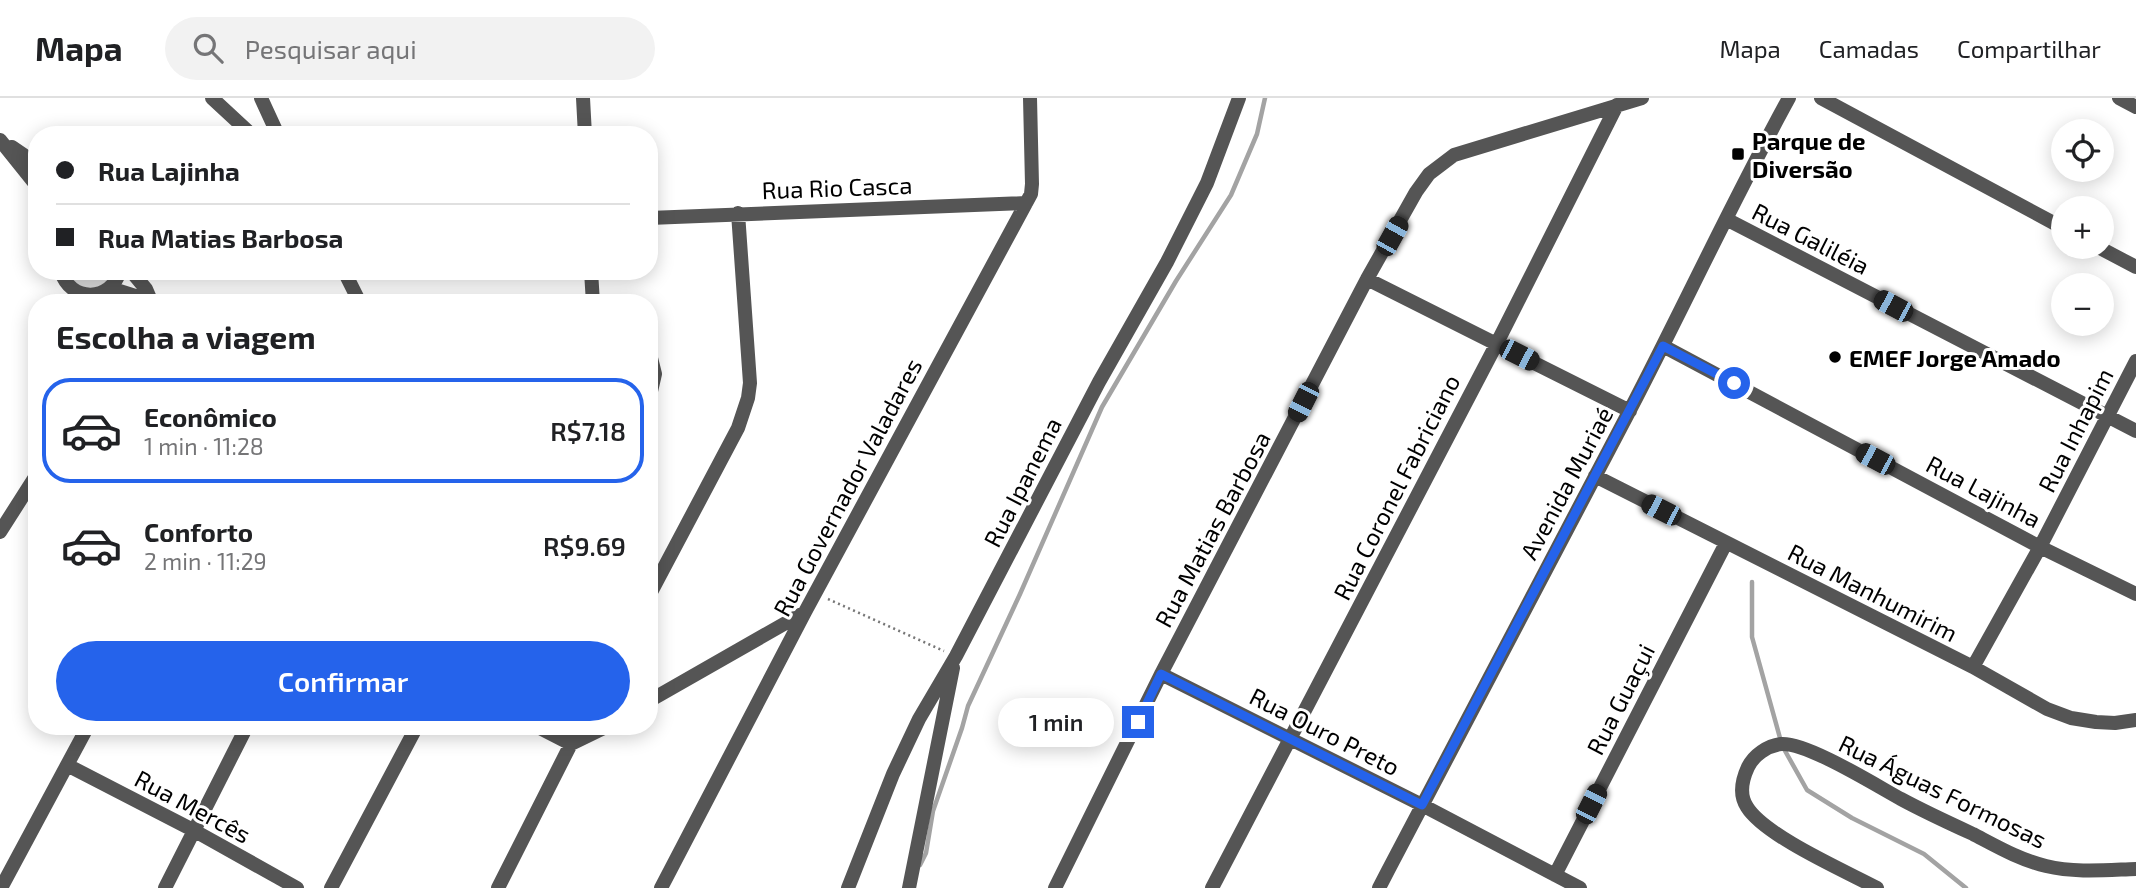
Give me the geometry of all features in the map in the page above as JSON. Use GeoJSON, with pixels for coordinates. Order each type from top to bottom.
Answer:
{"type":"FeatureCollection","features":[{"type":"Feature","properties":{"kind":"street"},"geometry":{"type":"LineString","coordinates":[[212,98],[242,126]]}},
{"type":"Feature","properties":{"kind":"street"},"geometry":{"type":"LineString","coordinates":[[261,98],[274,126]]}},
{"type":"Feature","properties":{"kind":"street"},"geometry":{"type":"LineString","coordinates":[[583,98],[585,126]]}},
{"type":"Feature","properties":{"kind":"street","name":"Rua Governador Valadares"},"geometry":{"type":"LineString","coordinates":[[661,888],[805,612],[988,270],[1027,203],[1032,184],[1030,98]]}},
{"type":"Feature","properties":{"kind":"street","name":"Rua Ipanema"},"geometry":{"type":"LineString","coordinates":[[848,888],[893,774],[919,719],[956,656],[1190,217],[1207,183],[1239,98]]}},
{"type":"Feature","properties":{"kind":"street","name":"Rua Matias Barbosa"},"geometry":{"type":"LineString","coordinates":[[1055,888],[1161,674],[1367,279],[1416,192],[1440,164],[1454,155],[1642,98]]}},
{"type":"Feature","properties":{"kind":"street","name":"Avenida Muriaé"},"geometry":{"type":"LineString","coordinates":[[1379,888],[1630,411],[1789,98]]}},
{"type":"Feature","properties":{"kind":"street"},"geometry":{"type":"LineString","coordinates":[[1821,98],[2051,222]]}},
{"type":"Feature","properties":{"kind":"street"},"geometry":{"type":"LineString","coordinates":[[2119,98],[2136,107]]}},
{"type":"Feature","properties":{"kind":"street","name":"Rua Coronel Fabriciano"},"geometry":{"type":"LineString","coordinates":[[1212,888],[1497,343],[1616,105]]}},
{"type":"Feature","properties":{"kind":"street"},"geometry":{"type":"LineString","coordinates":[[0,139],[28,158]]}},
{"type":"Feature","properties":{"kind":"street"},"geometry":{"type":"LineString","coordinates":[[0,139],[28,175]]}},
{"type":"Feature","properties":{"kind":"street","name":"Rua Rio Casca"},"geometry":{"type":"LineString","coordinates":[[658,218],[1027,203]]}},
{"type":"Feature","properties":{"kind":"street"},"geometry":{"type":"LineString","coordinates":[[658,579],[738,428],[748,398],[750,383],[738,214]]}},
{"type":"Feature","properties":{"kind":"street","name":"Rua Galiléia"},"geometry":{"type":"LineString","coordinates":[[1726,219],[2136,431]]}},
{"type":"Feature","properties":{"kind":"street"},"geometry":{"type":"LineString","coordinates":[[2114,255],[2136,267]]}},
{"type":"Feature","properties":{"kind":"street"},"geometry":{"type":"LineString","coordinates":[[1367,279],[1630,411]]}},
{"type":"Feature","properties":{"kind":"street"},"geometry":{"type":"LineString","coordinates":[[65,280],[68,294]]}},
{"type":"Feature","properties":{"kind":"street"},"geometry":{"type":"LineString","coordinates":[[101,294],[110,288],[115,280]]}},
{"type":"Feature","properties":{"kind":"street"},"geometry":{"type":"LineString","coordinates":[[68,286],[81,294]]}},
{"type":"Feature","properties":{"kind":"street"},"geometry":{"type":"LineString","coordinates":[[110,288],[128,294]]}},
{"type":"Feature","properties":{"kind":"street","name":"Rua Lajinha"},"geometry":{"type":"LineString","coordinates":[[1663,346],[2040,547],[2136,594]]}},
{"type":"Feature","properties":{"kind":"street","name":"Rua Inhapim"},"geometry":{"type":"LineString","coordinates":[[1973,667],[2040,547],[2136,361]]}},
{"type":"Feature","properties":{"kind":"street","name":"Rua Manhumirim"},"geometry":{"type":"LineString","coordinates":[[1595,476],[1973,667],[2047,709],[2071,718],[2115,723],[2136,720]]}},
{"type":"Feature","properties":{"kind":"street"},"geometry":{"type":"LineString","coordinates":[[0,532],[6,510],[28,484]]}},
{"type":"Feature","properties":{"kind":"street","name":"Rua Guaçui"},"geometry":{"type":"LineString","coordinates":[[1555,875],[1726,543]]}},
{"type":"Feature","properties":{"kind":"street"},"geometry":{"type":"LineString","coordinates":[[658,696],[805,612]]}},
{"type":"Feature","properties":{"kind":"street"},"geometry":{"type":"LineString","coordinates":[[909,888],[956,656]]}},
{"type":"Feature","properties":{"kind":"street","name":"Rua Ouro Preto"},"geometry":{"type":"LineString","coordinates":[[1161,674],[1580,888]]}},
{"type":"Feature","properties":{"kind":"street"},"geometry":{"type":"LineString","coordinates":[[1,888],[83,735]]}},
{"type":"Feature","properties":{"kind":"street"},"geometry":{"type":"LineString","coordinates":[[164,888],[242,735]]}},
{"type":"Feature","properties":{"kind":"street"},"geometry":{"type":"LineString","coordinates":[[331,888],[412,735]]}},
{"type":"Feature","properties":{"kind":"street"},"geometry":{"type":"LineString","coordinates":[[554,735],[571,744]]}},
{"type":"Feature","properties":{"kind":"street"},"geometry":{"type":"LineString","coordinates":[[498,888],[576,735]]}},
{"type":"Feature","properties":{"kind":"street"},"geometry":{"type":"LineString","coordinates":[[571,744],[590,735]]}},
{"type":"Feature","properties":{"kind":"street","name":"Rua Águas Formosas"},"geometry":{"type":"LineString","coordinates":[[1877,888],[1789,842],[1758,820],[1746,806],[1741,790],[1753,758],[1767,748],[1783,744],[1833,761],[1904,801],[2011,853],[2045,866],[2082,871],[2136,869]]}},
{"type":"Feature","properties":{"kind":"street","name":"Rua Mercês"},"geometry":{"type":"LineString","coordinates":[[67,765],[193,830],[297,888]]}},
{"type":"Feature","properties":{"kind":"path"},"geometry":{"type":"LineString","coordinates":[[816,594],[956,656]]}},
{"type":"Feature","properties":{"kind":"shaded area"},"geometry":{"type":"Polygon","coordinates":[[[74,280],[107,280],[103,286],[91,288],[82,287],[74,280]]]}},
{"type":"Feature","properties":{"kind":"waterway"},"geometry":{"type":"LineString","coordinates":[[920,865],[926,853],[933,811],[968,706],[1102,407],[1176,281],[1231,195],[1257,134],[1265,98]]}},
{"type":"Feature","properties":{"kind":"waterway"},"geometry":{"type":"LineString","coordinates":[[1752,582],[1752,637],[1780,738]]}},
{"type":"Feature","properties":{"kind":"waterway"},"geometry":{"type":"LineString","coordinates":[[1784,749],[1807,790],[1852,818],[1924,854],[1966,888]]}},
{"type":"Feature","properties":{"kind":"place","name":"Parque de Diversão"},"geometry":{"type":"Point","coordinates":[1738,154]}},
{"type":"Feature","properties":{"kind":"place","name":"EMEF Jorge Amado"},"geometry":{"type":"Point","coordinates":[1835,357]}},
{"type":"Feature","properties":{"kind":"route"},"geometry":{"type":"LineString","coordinates":[[1138,722],[1161,674],[1422,805],[1663,346],[1734,383]]}}]}
